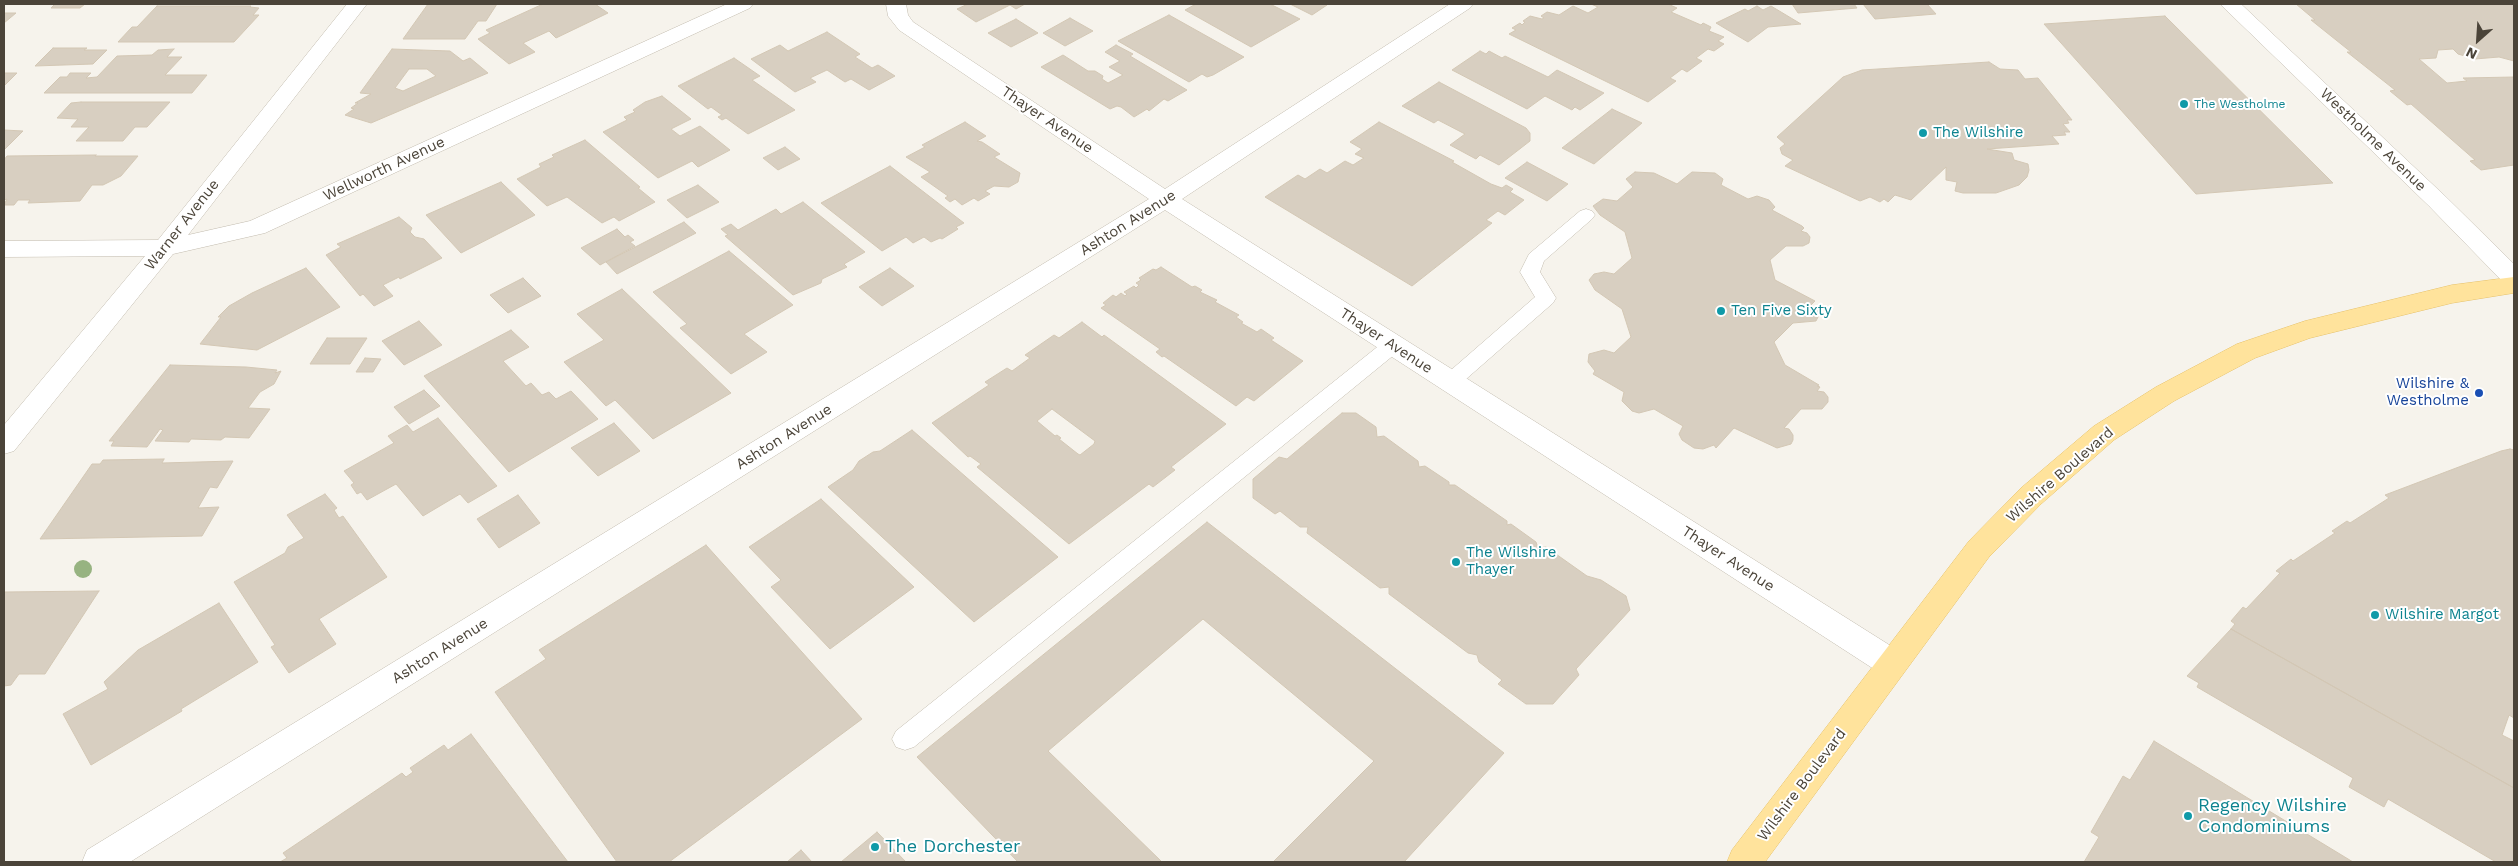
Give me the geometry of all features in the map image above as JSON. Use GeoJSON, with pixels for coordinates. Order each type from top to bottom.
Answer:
{"type":"FeatureCollection","features":[{"type":"Feature","properties":{"kind":"main road","name":"Wilshire Boulevard"},"geometry":{"type":"LineString","coordinates":[[1744,862],[1891,663],[1979,549],[2031,496],[2104,433],[2165,394],[2227,360],[2305,330],[2452,294],[2514,285]]}},
{"type":"Feature","properties":{"kind":"street","name":"Warner Avenue"},"geometry":{"type":"LineString","coordinates":[[4,444],[165,248],[357,4]]}},
{"type":"Feature","properties":{"kind":"street","name":"Wellworth Avenue"},"geometry":{"type":"LineString","coordinates":[[4,249],[165,248],[257,227],[743,4]]}},
{"type":"Feature","properties":{"kind":"street","name":"Thayer Avenue"},"geometry":{"type":"LineString","coordinates":[[896,4],[898,16],[906,26],[1166,200],[1891,663]]}},
{"type":"Feature","properties":{"kind":"street","name":"Ashton Avenue"},"geometry":{"type":"LineString","coordinates":[[99,862],[1166,200],[1464,4]]}},
{"type":"Feature","properties":{"kind":"street","name":"Westholme Avenue"},"geometry":{"type":"LineString","coordinates":[[2230,4],[2437,201],[2514,278]]}},
{"type":"Feature","properties":{"kind":"lane"},"geometry":{"type":"LineString","coordinates":[[1450,382],[1546,298],[1530,272],[1536,258],[1586,215]]}},
{"type":"Feature","properties":{"kind":"lane"},"geometry":{"type":"LineString","coordinates":[[905,739],[1393,345]]}},
{"type":"Feature","properties":{"kind":"building"},"geometry":{"type":"Polygon","coordinates":[[[55,4],[85,4],[80,8],[51,8],[55,4]]]}},
{"type":"Feature","properties":{"kind":"building"},"geometry":{"type":"Polygon","coordinates":[[[428,4],[497,4],[486,21],[478,21],[465,39],[403,39],[428,4]]]}},
{"type":"Feature","properties":{"kind":"building"},"geometry":{"type":"Polygon","coordinates":[[[543,4],[595,4],[608,13],[556,38],[549,31],[523,43],[535,52],[509,64],[478,39],[490,33],[486,30],[543,4]]]}},
{"type":"Feature","properties":{"kind":"building"},"geometry":{"type":"Polygon","coordinates":[[[968,4],[1025,4],[1016,9],[1010,5],[976,22],[957,9],[968,4]]]}},
{"type":"Feature","properties":{"kind":"building"},"geometry":{"type":"Polygon","coordinates":[[[1196,4],[1270,4],[1300,19],[1251,47],[1185,10],[1196,4]]]}},
{"type":"Feature","properties":{"kind":"building"},"geometry":{"type":"Polygon","coordinates":[[[1290,4],[1325,4],[1327,5],[1312,15],[1290,4]]]}},
{"type":"Feature","properties":{"kind":"building"},"geometry":{"type":"Polygon","coordinates":[[[1591,4],[1668,4],[1677,8],[1671,12],[1701,25],[1703,23],[1711,27],[1709,31],[1724,37],[1718,41],[1724,44],[1714,51],[1708,49],[1696,58],[1702,61],[1687,72],[1682,69],[1670,78],[1676,81],[1648,102],[1509,34],[1516,30],[1512,28],[1520,23],[1522,25],[1525,22],[1523,21],[1530,16],[1542,19],[1544,18],[1541,16],[1547,12],[1559,15],[1573,6],[1588,13],[1598,7],[1591,4]]]}},
{"type":"Feature","properties":{"kind":"building"},"geometry":{"type":"Polygon","coordinates":[[[1792,4],[1854,4],[1857,8],[1798,13],[1792,4]]]}},
{"type":"Feature","properties":{"kind":"building"},"geometry":{"type":"Polygon","coordinates":[[[1863,4],[1927,4],[1936,14],[1875,19],[1863,4]]]}},
{"type":"Feature","properties":{"kind":"building"},"geometry":{"type":"Polygon","coordinates":[[[2296,4],[2514,4],[2514,61],[2499,57],[2475,59],[2458,54],[2453,49],[2438,50],[2436,58],[2419,59],[2447,83],[2467,81],[2463,78],[2514,77],[2514,165],[2481,170],[2470,161],[2475,160],[2411,104],[2407,105],[2390,91],[2395,90],[2347,52],[2351,52],[2311,20],[2315,20],[2296,4]]]}},
{"type":"Feature","properties":{"kind":"building"},"geometry":{"type":"Polygon","coordinates":[[[157,6],[251,6],[259,8],[253,15],[259,15],[234,42],[118,42],[132,27],[137,27],[157,6]]]}},
{"type":"Feature","properties":{"kind":"building"},"geometry":{"type":"Polygon","coordinates":[[[1757,6],[1763,10],[1771,6],[1801,24],[1768,27],[1748,42],[1716,23],[1745,9],[1748,11],[1757,6]]]}},
{"type":"Feature","properties":{"kind":"building"},"geometry":{"type":"Polygon","coordinates":[[[4,13],[16,13],[4,23],[4,13]]]}},
{"type":"Feature","properties":{"kind":"building"},"geometry":{"type":"Polygon","coordinates":[[[1169,15],[1244,57],[1213,75],[1207,77],[1202,74],[1189,82],[1118,41],[1169,15]]]}},
{"type":"Feature","properties":{"kind":"building","name":"The Westholme"},"geometry":{"type":"Polygon","coordinates":[[[2165,16],[2333,183],[2196,194],[2044,24],[2165,16]]]}},
{"type":"Feature","properties":{"kind":"building"},"geometry":{"type":"Polygon","coordinates":[[[1070,18],[1093,31],[1065,46],[1043,33],[1070,18]]]}},
{"type":"Feature","properties":{"kind":"building"},"geometry":{"type":"Polygon","coordinates":[[[1016,19],[1038,33],[1011,47],[988,33],[1016,19]]]}},
{"type":"Feature","properties":{"kind":"building"},"geometry":{"type":"Polygon","coordinates":[[[827,32],[860,54],[855,57],[872,68],[878,65],[895,76],[869,90],[851,79],[845,82],[827,70],[810,78],[816,82],[795,92],[751,59],[780,45],[788,51],[827,32]]]}},
{"type":"Feature","properties":{"kind":"building"},"geometry":{"type":"Polygon","coordinates":[[[1116,45],[1133,54],[1130,56],[1187,90],[1168,101],[1164,99],[1149,111],[1147,109],[1134,117],[1121,107],[1117,106],[1110,109],[1041,67],[1063,55],[1088,71],[1095,71],[1103,76],[1102,79],[1108,83],[1123,75],[1109,67],[1120,61],[1105,52],[1116,45]]]}},
{"type":"Feature","properties":{"kind":"building"},"geometry":{"type":"Polygon","coordinates":[[[53,48],[107,50],[93,64],[35,66],[53,48]]]}},
{"type":"Feature","properties":{"kind":"building"},"geometry":{"type":"Polygon","coordinates":[[[174,49],[167,57],[182,57],[165,75],[207,75],[192,93],[44,93],[60,77],[67,77],[70,73],[91,73],[86,78],[97,77],[117,56],[152,55],[158,50],[174,49]]]}},
{"type":"Feature","properties":{"kind":"building"},"geometry":{"type":"Polygon","coordinates":[[[392,49],[450,51],[463,61],[470,58],[488,73],[371,123],[345,115],[354,109],[351,108],[358,103],[355,103],[371,94],[360,93],[392,49]],[[409,69],[395,88],[403,91],[436,76],[427,69],[409,69]]]}},
{"type":"Feature","properties":{"kind":"building"},"geometry":{"type":"Polygon","coordinates":[[[1480,51],[1486,54],[1489,51],[1502,58],[1505,56],[1548,77],[1557,70],[1604,93],[1580,110],[1575,107],[1572,110],[1545,96],[1527,109],[1452,70],[1480,51]]]}},
{"type":"Feature","properties":{"kind":"building"},"geometry":{"type":"Polygon","coordinates":[[[734,58],[760,76],[752,80],[795,110],[748,134],[726,118],[722,120],[718,117],[722,115],[711,107],[708,109],[678,86],[734,58]]]}},
{"type":"Feature","properties":{"kind":"building","name":"The Wilshire"},"geometry":{"type":"Polygon","coordinates":[[[1989,62],[2000,69],[2018,70],[2025,79],[2038,78],[2072,120],[2067,120],[2069,123],[2063,124],[2070,132],[2064,132],[2066,135],[2052,136],[2059,144],[1987,149],[2012,153],[2014,160],[2028,164],[2027,177],[2019,185],[1996,193],[1963,193],[1955,191],[1957,182],[1946,180],[1946,167],[1911,200],[1895,195],[1888,202],[1884,199],[1880,202],[1870,197],[1860,201],[1785,166],[1793,160],[1782,154],[1780,148],[1785,144],[1777,137],[1843,77],[1862,70],[1989,62]]]}},
{"type":"Feature","properties":{"kind":"building"},"geometry":{"type":"Polygon","coordinates":[[[4,73],[17,73],[4,86],[4,73]]]}},
{"type":"Feature","properties":{"kind":"building"},"geometry":{"type":"Polygon","coordinates":[[[1439,82],[1526,128],[1530,133],[1530,141],[1499,165],[1480,155],[1476,159],[1450,145],[1465,134],[1438,120],[1434,123],[1402,106],[1439,82]]]}},
{"type":"Feature","properties":{"kind":"building"},"geometry":{"type":"Polygon","coordinates":[[[662,96],[691,119],[671,129],[680,136],[700,126],[730,150],[698,167],[692,161],[658,178],[603,132],[627,120],[624,117],[635,112],[633,110],[645,102],[662,96]]]}},
{"type":"Feature","properties":{"kind":"building"},"geometry":{"type":"Polygon","coordinates":[[[170,102],[147,127],[135,127],[123,141],[76,141],[89,127],[71,127],[78,119],[57,118],[71,103],[170,102]]]}},
{"type":"Feature","properties":{"kind":"building"},"geometry":{"type":"Polygon","coordinates":[[[1612,109],[1642,123],[1594,164],[1562,148],[1612,109]]]}},
{"type":"Feature","properties":{"kind":"building"},"geometry":{"type":"Polygon","coordinates":[[[965,122],[986,136],[977,141],[982,142],[1000,154],[994,157],[1020,173],[1018,182],[1009,187],[994,186],[985,191],[990,194],[978,201],[974,198],[962,205],[955,199],[950,202],[945,198],[948,196],[921,177],[930,172],[906,157],[925,147],[922,145],[965,122]]]}},
{"type":"Feature","properties":{"kind":"building"},"geometry":{"type":"Polygon","coordinates":[[[1379,122],[1454,161],[1452,162],[1491,184],[1502,188],[1506,185],[1513,189],[1510,192],[1524,200],[1505,215],[1498,211],[1486,220],[1492,223],[1412,286],[1265,197],[1298,175],[1305,179],[1320,169],[1327,173],[1345,161],[1353,165],[1364,158],[1355,154],[1362,149],[1350,142],[1379,122]]]}},
{"type":"Feature","properties":{"kind":"building"},"geometry":{"type":"Polygon","coordinates":[[[4,130],[23,131],[4,150],[4,130]]]}},
{"type":"Feature","properties":{"kind":"building"},"geometry":{"type":"Polygon","coordinates":[[[585,140],[655,202],[619,221],[614,217],[602,223],[567,197],[547,206],[517,179],[541,167],[539,164],[554,157],[552,155],[585,140]]]}},
{"type":"Feature","properties":{"kind":"building"},"geometry":{"type":"Polygon","coordinates":[[[785,147],[800,159],[778,170],[763,158],[785,147]]]}},
{"type":"Feature","properties":{"kind":"building"},"geometry":{"type":"Polygon","coordinates":[[[7,156],[138,156],[121,176],[103,185],[92,185],[80,201],[28,203],[30,200],[18,200],[14,205],[4,205],[7,199],[4,200],[4,160],[7,156]]]}},
{"type":"Feature","properties":{"kind":"building"},"geometry":{"type":"Polygon","coordinates":[[[1527,162],[1568,184],[1547,201],[1505,178],[1527,162]]]}},
{"type":"Feature","properties":{"kind":"building"},"geometry":{"type":"Polygon","coordinates":[[[890,166],[964,223],[942,239],[931,242],[924,237],[913,243],[906,237],[882,251],[821,203],[890,166]]]}},
{"type":"Feature","properties":{"kind":"building","name":"Ten Five Sixty"},"geometry":{"type":"Polygon","coordinates":[[[1635,172],[1654,173],[1677,184],[1692,172],[1715,173],[1723,179],[1721,185],[1748,199],[1757,196],[1769,200],[1775,207],[1772,210],[1802,226],[1804,228],[1801,231],[1807,233],[1810,237],[1809,243],[1803,246],[1786,246],[1770,260],[1775,280],[1815,301],[1808,308],[1818,308],[1820,313],[1816,321],[1793,323],[1774,342],[1785,365],[1819,385],[1817,386],[1820,387],[1817,391],[1824,392],[1828,397],[1828,402],[1822,409],[1801,409],[1784,428],[1789,429],[1793,435],[1791,444],[1777,448],[1734,428],[1716,448],[1714,445],[1703,449],[1694,448],[1682,440],[1679,434],[1683,426],[1654,409],[1639,413],[1632,411],[1622,401],[1624,392],[1593,374],[1595,371],[1588,362],[1589,354],[1604,350],[1614,353],[1631,337],[1622,309],[1595,290],[1589,280],[1594,274],[1604,272],[1614,274],[1632,258],[1625,232],[1600,215],[1593,206],[1603,199],[1617,201],[1633,187],[1626,179],[1635,172]]]}},
{"type":"Feature","properties":{"kind":"building"},"geometry":{"type":"Polygon","coordinates":[[[501,182],[535,215],[461,253],[426,215],[501,182]]]}},
{"type":"Feature","properties":{"kind":"building"},"geometry":{"type":"Polygon","coordinates":[[[698,185],[719,202],[687,218],[667,200],[698,185]]]}},
{"type":"Feature","properties":{"kind":"building"},"geometry":{"type":"Polygon","coordinates":[[[803,202],[865,252],[844,264],[847,267],[822,279],[821,283],[793,295],[725,236],[728,235],[721,229],[731,224],[738,230],[776,209],[781,214],[803,202]]]}},
{"type":"Feature","properties":{"kind":"building"},"geometry":{"type":"Polygon","coordinates":[[[399,217],[412,228],[410,232],[415,237],[424,239],[442,258],[400,279],[399,277],[383,285],[393,296],[374,306],[363,294],[360,296],[326,255],[341,247],[337,244],[399,217]]]}},
{"type":"Feature","properties":{"kind":"building"},"geometry":{"type":"Polygon","coordinates":[[[684,222],[696,233],[617,274],[606,262],[684,222]]]}},
{"type":"Feature","properties":{"kind":"building"},"geometry":{"type":"Polygon","coordinates":[[[617,229],[625,237],[628,235],[634,240],[630,242],[635,246],[600,265],[581,248],[617,229]]]}},
{"type":"Feature","properties":{"kind":"building"},"geometry":{"type":"Polygon","coordinates":[[[729,251],[793,305],[744,334],[767,352],[731,374],[680,328],[687,324],[653,292],[729,251]]]}},
{"type":"Feature","properties":{"kind":"building"},"geometry":{"type":"Polygon","coordinates":[[[1161,267],[1192,287],[1195,286],[1202,290],[1200,292],[1217,300],[1215,302],[1239,315],[1236,317],[1243,322],[1241,323],[1257,332],[1261,329],[1274,338],[1271,340],[1303,361],[1254,401],[1247,397],[1236,406],[1164,356],[1162,357],[1156,352],[1160,349],[1101,308],[1106,305],[1103,303],[1113,295],[1116,297],[1121,293],[1125,296],[1127,294],[1124,292],[1139,285],[1136,283],[1141,280],[1139,278],[1153,269],[1156,270],[1161,267]]]}},
{"type":"Feature","properties":{"kind":"building"},"geometry":{"type":"Polygon","coordinates":[[[306,268],[340,307],[257,350],[200,344],[221,317],[218,317],[229,306],[306,268]]]}},
{"type":"Feature","properties":{"kind":"building"},"geometry":{"type":"Polygon","coordinates":[[[890,268],[914,286],[882,306],[859,287],[890,268]]]}},
{"type":"Feature","properties":{"kind":"building"},"geometry":{"type":"Polygon","coordinates":[[[523,278],[541,296],[508,313],[490,295],[523,278]]]}},
{"type":"Feature","properties":{"kind":"building"},"geometry":{"type":"Polygon","coordinates":[[[622,289],[731,393],[653,439],[615,400],[606,406],[564,362],[604,340],[577,314],[622,289]]]}},
{"type":"Feature","properties":{"kind":"building"},"geometry":{"type":"Polygon","coordinates":[[[419,321],[442,345],[404,365],[382,341],[419,321]]]}},
{"type":"Feature","properties":{"kind":"building"},"geometry":{"type":"Polygon","coordinates":[[[1082,322],[1102,337],[1104,335],[1226,424],[1171,467],[1175,470],[1153,487],[1149,484],[1069,544],[977,467],[981,464],[970,456],[968,457],[932,423],[989,385],[985,382],[1007,368],[1012,371],[1030,358],[1025,355],[1054,335],[1059,338],[1082,322]],[[1052,409],[1037,421],[1055,436],[1057,435],[1061,438],[1059,439],[1080,455],[1094,444],[1095,441],[1052,409]]]}},
{"type":"Feature","properties":{"kind":"building"},"geometry":{"type":"Polygon","coordinates":[[[511,330],[529,347],[503,361],[526,386],[531,383],[542,395],[549,392],[556,399],[571,391],[598,419],[509,472],[424,376],[511,330]]]}},
{"type":"Feature","properties":{"kind":"building"},"geometry":{"type":"Polygon","coordinates":[[[327,338],[367,338],[350,364],[310,364],[327,338]]]}},
{"type":"Feature","properties":{"kind":"building"},"geometry":{"type":"Polygon","coordinates":[[[365,358],[381,359],[373,372],[356,372],[365,358]]]}},
{"type":"Feature","properties":{"kind":"building"},"geometry":{"type":"Polygon","coordinates":[[[170,365],[246,367],[277,370],[275,373],[281,371],[274,384],[260,392],[248,408],[270,409],[249,438],[225,437],[221,440],[191,439],[189,442],[155,441],[163,430],[160,429],[147,447],[111,446],[114,441],[109,441],[170,365]]]}},
{"type":"Feature","properties":{"kind":"building"},"geometry":{"type":"Polygon","coordinates":[[[424,390],[440,406],[409,424],[394,407],[424,390]]]}},
{"type":"Feature","properties":{"kind":"building","name":"The Wilshire Thayer"},"geometry":{"type":"Polygon","coordinates":[[[1342,413],[1356,413],[1376,427],[1377,437],[1384,436],[1418,461],[1419,467],[1425,466],[1449,482],[1449,485],[1455,485],[1507,521],[1507,525],[1511,524],[1536,542],[1538,548],[1546,547],[1587,576],[1601,580],[1626,596],[1630,610],[1576,669],[1579,675],[1553,704],[1526,704],[1498,684],[1502,680],[1479,662],[1477,655],[1468,653],[1389,594],[1389,587],[1380,588],[1307,533],[1308,527],[1300,527],[1280,511],[1275,514],[1253,498],[1253,479],[1279,457],[1287,459],[1342,413]]]}},
{"type":"Feature","properties":{"kind":"building"},"geometry":{"type":"Polygon","coordinates":[[[438,418],[497,486],[468,503],[460,494],[423,516],[396,484],[367,500],[361,492],[357,494],[351,485],[354,483],[344,471],[394,443],[388,436],[407,425],[413,432],[438,418]]]}},
{"type":"Feature","properties":{"kind":"building"},"geometry":{"type":"Polygon","coordinates":[[[614,423],[640,451],[598,476],[571,448],[614,423]]]}},
{"type":"Feature","properties":{"kind":"building"},"geometry":{"type":"Polygon","coordinates":[[[912,430],[1058,557],[974,622],[828,487],[853,470],[859,461],[873,452],[880,451],[912,430]]]}},
{"type":"Feature","properties":{"kind":"building","name":"Wilshire Margot"},"geometry":{"type":"Polygon","coordinates":[[[2510,449],[2514,450],[2514,718],[2509,715],[2502,735],[2514,741],[2514,788],[2231,629],[2235,624],[2231,621],[2243,607],[2246,609],[2280,573],[2276,571],[2291,559],[2293,561],[2335,533],[2332,531],[2347,521],[2350,523],[2389,498],[2385,495],[2510,449]]]}},
{"type":"Feature","properties":{"kind":"building"},"geometry":{"type":"Polygon","coordinates":[[[164,459],[162,463],[233,461],[217,488],[210,487],[198,508],[219,507],[202,536],[40,539],[92,464],[100,464],[103,460],[164,459]]]}},
{"type":"Feature","properties":{"kind":"building"},"geometry":{"type":"Polygon","coordinates":[[[325,494],[337,508],[334,510],[339,518],[343,516],[387,577],[319,619],[336,644],[289,673],[271,647],[275,645],[234,582],[285,553],[288,547],[304,538],[287,515],[325,494]]]}},
{"type":"Feature","properties":{"kind":"building"},"geometry":{"type":"Polygon","coordinates":[[[518,495],[540,523],[499,548],[477,519],[518,495]]]}},
{"type":"Feature","properties":{"kind":"building"},"geometry":{"type":"Polygon","coordinates":[[[821,499],[914,587],[830,649],[771,587],[781,580],[749,547],[821,499]]]}},
{"type":"Feature","properties":{"kind":"building"},"geometry":{"type":"Polygon","coordinates":[[[1207,522],[1504,753],[1404,862],[1273,862],[1374,761],[1203,619],[1048,751],[1162,862],[1018,862],[917,757],[1207,522]]]}},
{"type":"Feature","properties":{"kind":"building"},"geometry":{"type":"Polygon","coordinates":[[[706,545],[862,719],[669,862],[617,862],[495,692],[546,659],[539,650],[706,545]]]}},
{"type":"Feature","properties":{"kind":"building"},"geometry":{"type":"Polygon","coordinates":[[[99,591],[45,674],[19,674],[11,685],[4,686],[4,592],[99,591]]]}},
{"type":"Feature","properties":{"kind":"building"},"geometry":{"type":"Polygon","coordinates":[[[219,603],[258,662],[181,709],[182,711],[91,765],[63,714],[108,689],[104,682],[138,650],[219,603]]]}},
{"type":"Feature","properties":{"kind":"building"},"geometry":{"type":"Polygon","coordinates":[[[2231,629],[2514,788],[2514,862],[2496,862],[2388,799],[2384,807],[2349,787],[2353,778],[2197,687],[2199,683],[2187,676],[2231,629]]]}},
{"type":"Feature","properties":{"kind":"building"},"geometry":{"type":"Polygon","coordinates":[[[471,734],[568,862],[280,862],[287,858],[283,853],[402,773],[406,777],[413,772],[410,768],[444,745],[448,750],[471,734]]]}},
{"type":"Feature","properties":{"kind":"building","name":"Regency Wilshire Condominiums"},"geometry":{"type":"Polygon","coordinates":[[[2154,741],[2353,862],[2084,862],[2099,837],[2091,832],[2123,776],[2130,780],[2154,741]]]}},
{"type":"Feature","properties":{"kind":"building","name":"The Dorchester"},"geometry":{"type":"Polygon","coordinates":[[[877,832],[906,862],[841,862],[877,832]]]}},
{"type":"Feature","properties":{"kind":"building"},"geometry":{"type":"Polygon","coordinates":[[[801,850],[812,862],[787,862],[801,850]]]}},
{"type":"Feature","properties":{"kind":"place","name":"The Westholme"},"geometry":{"type":"Point","coordinates":[2184,104]}},
{"type":"Feature","properties":{"kind":"place","name":"The Wilshire"},"geometry":{"type":"Point","coordinates":[1923,133]}},
{"type":"Feature","properties":{"kind":"place","name":"Ten Five Sixty"},"geometry":{"type":"Point","coordinates":[1721,311]}},
{"type":"Feature","properties":{"kind":"place","name":"Wilshire & Westholme"},"geometry":{"type":"Point","coordinates":[2479,393]}},
{"type":"Feature","properties":{"kind":"place","name":"The Wilshire Thayer"},"geometry":{"type":"Point","coordinates":[1456,562]}},
{"type":"Feature","properties":{"kind":"place","name":"Wilshire Margot"},"geometry":{"type":"Point","coordinates":[2375,615]}},
{"type":"Feature","properties":{"kind":"place","name":"Regency Wilshire Condominiums"},"geometry":{"type":"Point","coordinates":[2188,816]}},
{"type":"Feature","properties":{"kind":"place","name":"The Dorchester"},"geometry":{"type":"Point","coordinates":[875,847]}}]}
